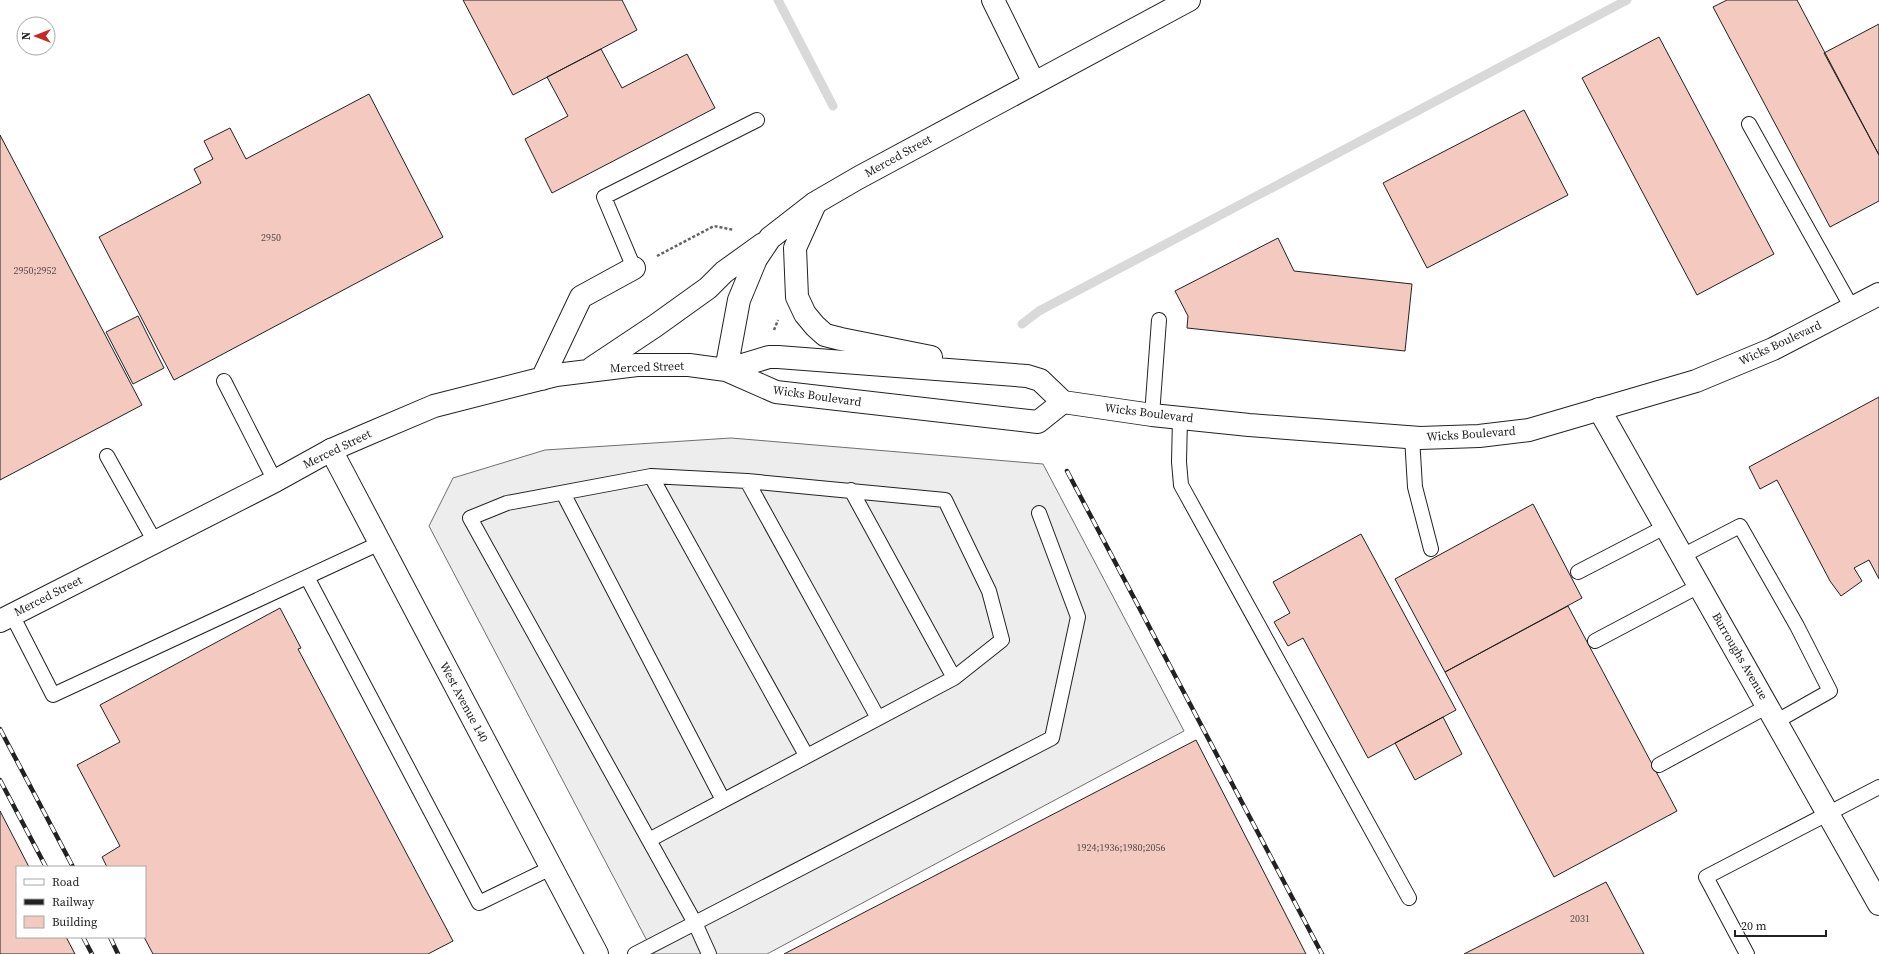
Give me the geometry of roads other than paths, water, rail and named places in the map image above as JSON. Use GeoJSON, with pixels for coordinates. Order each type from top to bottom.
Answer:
{"type":"FeatureCollection","features":[{"type":"Feature","properties":{"kind":"street"},"geometry":{"type":"LineString","coordinates":[[992,0],[1034,83]]}},
{"type":"Feature","properties":{"kind":"street","name":"Merced Street"},"geometry":{"type":"LineString","coordinates":[[6,618],[275,481],[331,450],[434,406],[542,379],[587,371],[637,365],[689,365],[726,370],[739,300],[756,259],[770,238],[815,203],[881,165],[1189,0]]}},
{"type":"Feature","properties":{"kind":"street"},"geometry":{"type":"LineString","coordinates":[[815,203],[795,248],[797,297],[805,314],[815,326],[825,334],[841,339],[1027,376],[1040,380],[1063,402]]}},
{"type":"Feature","properties":{"kind":"street"},"geometry":{"type":"LineString","coordinates":[[587,371],[696,297],[708,288],[724,272],[770,238]]}},
{"type":"Feature","properties":{"kind":"street"},"geometry":{"type":"LineString","coordinates":[[542,379],[581,297],[634,268]]}},
{"type":"Feature","properties":{"kind":"street","name":"Wicks Boulevard"},"geometry":{"type":"LineString","coordinates":[[726,370],[776,392],[1038,422],[1063,402],[1152,415],[1249,425],[1412,437],[1455,438],[1529,430],[1696,381],[1773,348],[1879,294]]}},
{"type":"Feature","properties":{"kind":"street"},"geometry":{"type":"LineString","coordinates":[[726,370],[769,357],[778,357],[1027,376]]}},
{"type":"Feature","properties":{"kind":"street","name":"Burroughs Avenue"},"geometry":{"type":"LineString","coordinates":[[1599,410],[1879,904]]}},
{"type":"Feature","properties":{"kind":"street","name":"West Avenue 140"},"geometry":{"type":"LineString","coordinates":[[331,450],[597,954]]}},
{"type":"Feature","properties":{"kind":"lane"},"geometry":{"type":"LineString","coordinates":[[634,268],[604,197],[757,120]]}},
{"type":"Feature","properties":{"kind":"lane"},"geometry":{"type":"LineString","coordinates":[[1749,124],[1852,308]]}},
{"type":"Feature","properties":{"kind":"lane"},"geometry":{"type":"LineString","coordinates":[[1152,415],[1159,320]]}},
{"type":"Feature","properties":{"kind":"lane"},"geometry":{"type":"LineString","coordinates":[[224,381],[275,481]]}},
{"type":"Feature","properties":{"kind":"lane"},"geometry":{"type":"LineString","coordinates":[[1180,418],[1179,462],[1181,485],[1409,898]]}},
{"type":"Feature","properties":{"kind":"lane"},"geometry":{"type":"LineString","coordinates":[[1412,437],[1415,487],[1431,549]]}},
{"type":"Feature","properties":{"kind":"lane"},"geometry":{"type":"LineString","coordinates":[[107,456],[155,542]]}},
{"type":"Feature","properties":{"kind":"lane"},"geometry":{"type":"LineString","coordinates":[[651,476],[806,756]]}},
{"type":"Feature","properties":{"kind":"lane"},"geometry":{"type":"LineString","coordinates":[[649,840],[954,678],[1002,640],[989,591],[945,500],[747,481],[651,476],[507,503],[470,518],[649,840],[695,924],[709,954]]}},
{"type":"Feature","properties":{"kind":"lane"},"geometry":{"type":"LineString","coordinates":[[747,481],[878,718]]}},
{"type":"Feature","properties":{"kind":"lane"},"geometry":{"type":"LineString","coordinates":[[851,490],[954,678]]}},
{"type":"Feature","properties":{"kind":"lane"},"geometry":{"type":"LineString","coordinates":[[562,493],[724,800]]}},
{"type":"Feature","properties":{"kind":"lane"},"geometry":{"type":"LineString","coordinates":[[635,954],[1052,738],[1078,617],[1039,513]]}},
{"type":"Feature","properties":{"kind":"lane"},"geometry":{"type":"LineString","coordinates":[[1578,572],[1665,526]]}},
{"type":"Feature","properties":{"kind":"lane"},"geometry":{"type":"LineString","coordinates":[[1659,765],[1772,713],[1830,690],[1797,626],[1740,526],[1682,556]]}},
{"type":"Feature","properties":{"kind":"lane"},"geometry":{"type":"LineString","coordinates":[[6,618],[53,695],[380,543]]}},
{"type":"Feature","properties":{"kind":"lane"},"geometry":{"type":"LineString","coordinates":[[307,577],[479,903],[551,868]]}},
{"type":"Feature","properties":{"kind":"lane"},"geometry":{"type":"LineString","coordinates":[[1595,641],[1699,586]]}},
{"type":"Feature","properties":{"kind":"lane"},"geometry":{"type":"LineString","coordinates":[[1747,954],[1706,877],[1828,815],[1879,787]]}},
{"type":"Feature","properties":{"kind":"waterway"},"geometry":{"type":"LineString","coordinates":[[778,0],[833,106]]}},
{"type":"Feature","properties":{"kind":"waterway"},"geometry":{"type":"LineString","coordinates":[[1022,324],[1039,311],[1627,0]]}},
{"type":"Feature","properties":{"kind":"railway"},"geometry":{"type":"LineString","coordinates":[[1067,471],[1322,954]]}},
{"type":"Feature","properties":{"kind":"railway"},"geometry":{"type":"LineString","coordinates":[[0,729],[72,866]]}},
{"type":"Feature","properties":{"kind":"railway"},"geometry":{"type":"LineString","coordinates":[[0,780],[45,866]]}},
{"type":"Feature","properties":{"kind":"railway"},"geometry":{"type":"LineString","coordinates":[[84,938],[92,954]]}},
{"type":"Feature","properties":{"kind":"railway"},"geometry":{"type":"LineString","coordinates":[[110,938],[118,954]]}}]}
